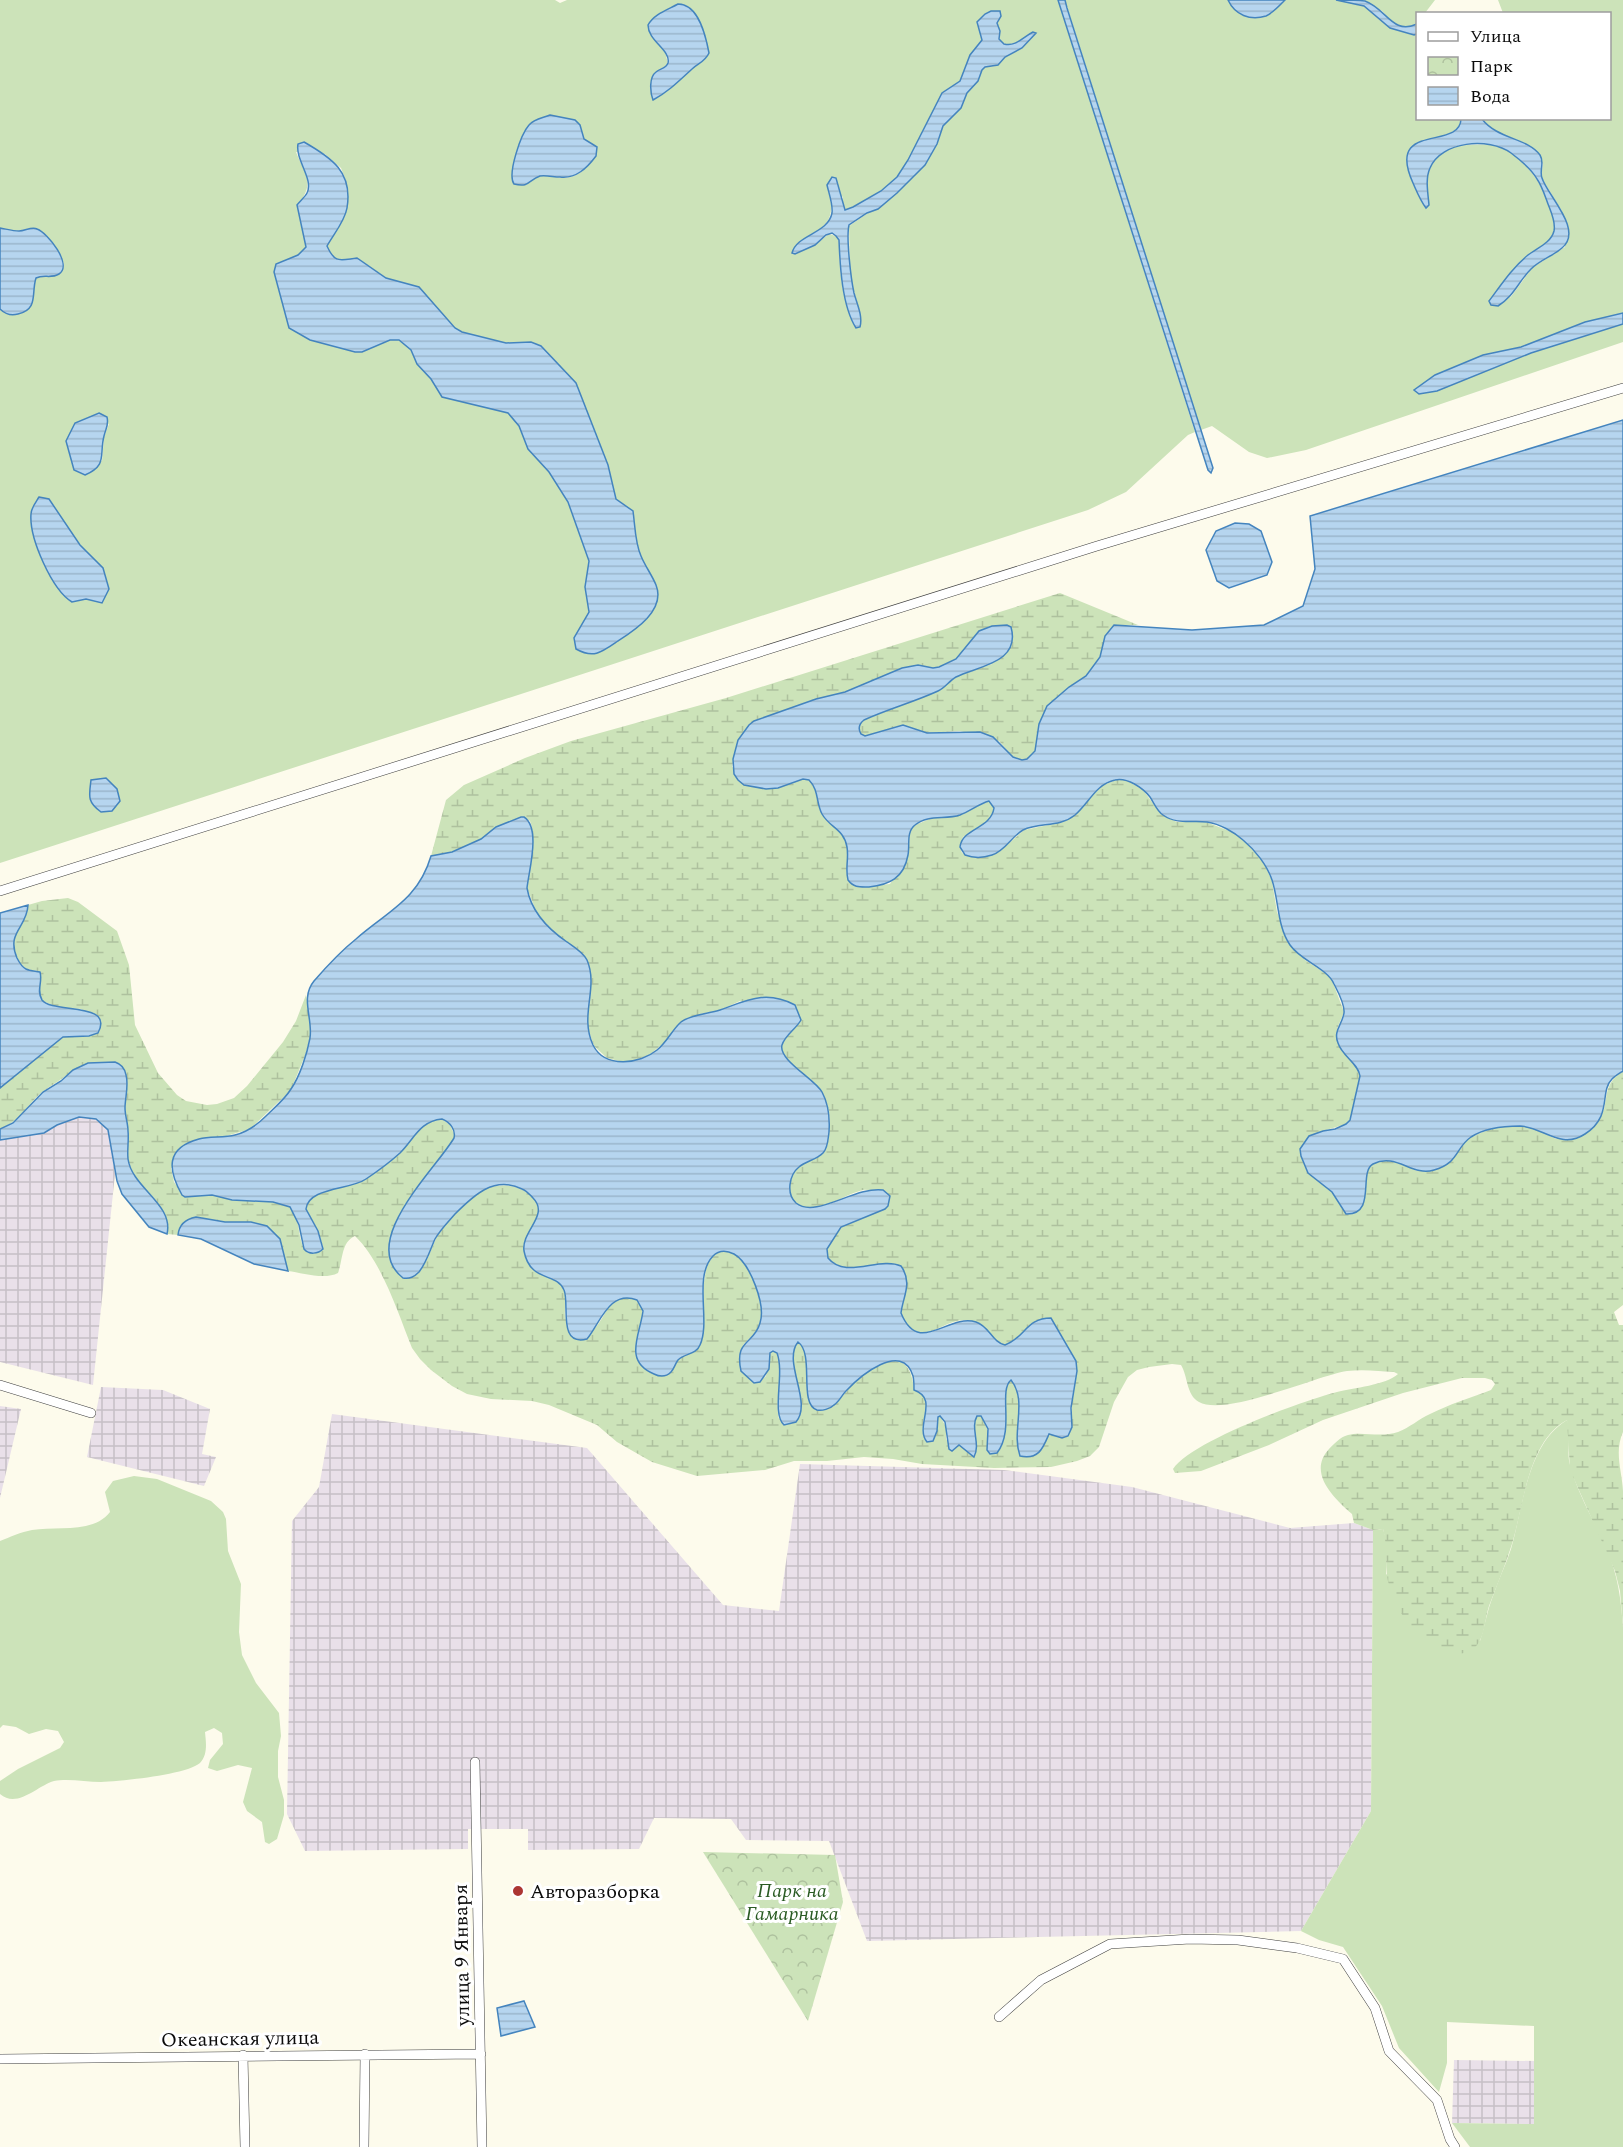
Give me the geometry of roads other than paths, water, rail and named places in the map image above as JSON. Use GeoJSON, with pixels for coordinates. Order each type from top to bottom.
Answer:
{"type":"FeatureCollection","features":[{"type":"Feature","properties":{"kind":"street"},"geometry":{"type":"LineString","coordinates":[[0,891],[1096,546],[1623,388]]}},
{"type":"Feature","properties":{"kind":"street"},"geometry":{"type":"LineString","coordinates":[[0,1385],[91,1413]]}},
{"type":"Feature","properties":{"kind":"street","name":"улица 9 Января"},"geometry":{"type":"LineString","coordinates":[[474,1762],[482,2147]]}},
{"type":"Feature","properties":{"kind":"street"},"geometry":{"type":"LineString","coordinates":[[999,2017],[1041,1980],[1110,1944],[1190,1939],[1238,1940],[1297,1948],[1343,1959],[1375,2008],[1389,2051],[1437,2100],[1450,2139],[1455,2147]]}},
{"type":"Feature","properties":{"kind":"street"},"geometry":{"type":"LineString","coordinates":[[364,2147],[365,2054]]}},
{"type":"Feature","properties":{"kind":"street","name":"Океанская улица"},"geometry":{"type":"LineString","coordinates":[[0,2060],[243,2055],[481,2054]]}},
{"type":"Feature","properties":{"kind":"street"},"geometry":{"type":"LineString","coordinates":[[243,2055],[245,2147]]}},
{"type":"Feature","properties":{"kind":"water"},"geometry":{"type":"Polygon","coordinates":[[[1058,0],[1065,0],[1213,468],[1211,473],[1208,470],[1058,0]]]}},
{"type":"Feature","properties":{"kind":"water"},"geometry":{"type":"Polygon","coordinates":[[[1228,0],[1285,0],[1269,15],[1254,18],[1239,13],[1228,0]]]}},
{"type":"Feature","properties":{"kind":"water"},"geometry":{"type":"Polygon","coordinates":[[[1336,0],[1365,1],[1395,24],[1401,26],[1416,24],[1416,34],[1390,28],[1364,6],[1336,0]]]}},
{"type":"Feature","properties":{"kind":"water"},"geometry":{"type":"Polygon","coordinates":[[[678,4],[685,5],[696,15],[709,53],[673,86],[653,100],[652,77],[667,65],[668,58],[652,36],[648,25],[657,15],[678,4]]]}},
{"type":"Feature","properties":{"kind":"water"},"geometry":{"type":"Polygon","coordinates":[[[991,11],[1000,11],[1001,16],[997,23],[1000,31],[999,39],[1004,44],[1012,44],[1033,32],[1036,33],[1022,48],[1005,57],[998,65],[985,67],[982,70],[978,81],[967,93],[961,108],[943,126],[937,144],[925,165],[878,209],[867,213],[849,225],[850,269],[861,319],[860,327],[856,328],[845,297],[839,240],[836,236],[832,233],[826,235],[815,245],[795,254],[792,253],[800,242],[819,230],[829,220],[832,206],[827,185],[832,177],[836,178],[845,210],[881,191],[897,177],[942,93],[960,81],[970,55],[982,40],[977,22],[991,11]]]}},
{"type":"Feature","properties":{"kind":"water"},"geometry":{"type":"Polygon","coordinates":[[[550,115],[575,120],[580,125],[584,139],[597,147],[596,156],[585,168],[571,176],[540,176],[526,184],[514,184],[512,172],[514,163],[526,130],[533,121],[550,115]]]}},
{"type":"Feature","properties":{"kind":"water"},"geometry":{"type":"Polygon","coordinates":[[[1461,120],[1483,120],[1496,131],[1535,149],[1541,158],[1541,172],[1545,185],[1567,222],[1568,241],[1562,248],[1531,269],[1498,306],[1491,305],[1489,301],[1517,265],[1550,239],[1554,231],[1554,221],[1540,185],[1529,168],[1511,153],[1491,145],[1466,144],[1444,152],[1436,159],[1428,172],[1429,205],[1426,208],[1413,183],[1407,164],[1409,151],[1416,144],[1449,134],[1458,128],[1461,120]]]}},
{"type":"Feature","properties":{"kind":"water"},"geometry":{"type":"Polygon","coordinates":[[[304,142],[331,160],[347,185],[346,213],[327,246],[333,256],[339,260],[357,258],[386,278],[419,287],[455,328],[462,332],[506,343],[531,342],[541,346],[576,383],[608,465],[616,499],[633,511],[639,551],[656,585],[658,594],[657,603],[647,618],[633,631],[607,648],[593,654],[576,649],[574,638],[589,612],[585,587],[589,561],[568,502],[549,472],[528,449],[519,426],[508,413],[442,397],[431,379],[417,364],[411,350],[399,340],[390,340],[362,352],[355,352],[310,340],[289,328],[274,272],[276,264],[298,255],[306,247],[297,205],[308,188],[298,150],[298,144],[304,142]]]}},
{"type":"Feature","properties":{"kind":"water"},"geometry":{"type":"Polygon","coordinates":[[[0,228],[19,231],[37,229],[47,236],[63,264],[63,270],[59,274],[36,278],[32,304],[25,312],[15,315],[0,309],[0,228]]]}},
{"type":"Feature","properties":{"kind":"water"},"geometry":{"type":"Polygon","coordinates":[[[1623,313],[1623,324],[1531,353],[1437,391],[1419,394],[1414,390],[1435,375],[1483,355],[1521,347],[1585,322],[1623,313]]]}},
{"type":"Feature","properties":{"kind":"water"},"geometry":{"type":"Polygon","coordinates":[[[99,413],[107,417],[108,422],[101,459],[97,467],[85,475],[74,470],[66,441],[75,423],[99,413]]]}},
{"type":"Feature","properties":{"kind":"water"},"geometry":{"type":"Polygon","coordinates":[[[1623,420],[1623,1071],[1608,1084],[1599,1120],[1594,1127],[1576,1138],[1560,1139],[1528,1127],[1501,1127],[1482,1131],[1471,1137],[1448,1163],[1434,1170],[1418,1170],[1397,1162],[1381,1161],[1369,1168],[1361,1208],[1346,1214],[1332,1192],[1308,1173],[1300,1149],[1309,1136],[1335,1129],[1350,1120],[1360,1076],[1359,1071],[1340,1048],[1337,1039],[1337,1031],[1344,1013],[1342,1002],[1331,978],[1290,945],[1280,922],[1270,874],[1256,853],[1235,834],[1212,823],[1168,818],[1139,787],[1125,780],[1115,780],[1103,785],[1069,819],[1023,830],[1001,850],[989,856],[968,856],[960,847],[966,836],[992,815],[994,808],[989,801],[960,815],[925,819],[910,831],[906,863],[899,875],[883,884],[860,887],[848,880],[845,841],[840,832],[822,814],[814,788],[809,780],[803,779],[778,788],[766,789],[744,785],[734,774],[733,759],[738,740],[754,721],[816,699],[845,692],[902,668],[918,665],[939,667],[956,659],[979,631],[992,626],[1007,625],[1011,627],[1012,639],[1010,648],[1004,656],[986,666],[956,677],[938,691],[864,720],[860,725],[860,730],[865,736],[903,725],[927,733],[980,732],[993,737],[1013,757],[1027,759],[1035,751],[1039,724],[1047,706],[1086,676],[1100,657],[1105,636],[1114,625],[1192,630],[1264,625],[1303,606],[1315,569],[1310,516],[1623,420]]]}},
{"type":"Feature","properties":{"kind":"water"},"geometry":{"type":"Polygon","coordinates":[[[39,497],[49,499],[80,545],[103,568],[109,589],[102,603],[86,599],[72,602],[57,587],[43,562],[31,524],[32,510],[39,497]]]}},
{"type":"Feature","properties":{"kind":"water"},"geometry":{"type":"Polygon","coordinates":[[[1235,523],[1249,524],[1261,531],[1272,562],[1267,575],[1229,588],[1217,581],[1206,550],[1216,531],[1235,523]]]}},
{"type":"Feature","properties":{"kind":"water"},"geometry":{"type":"Polygon","coordinates":[[[106,778],[117,789],[120,801],[112,811],[101,812],[93,805],[90,798],[91,780],[106,778]]]}},
{"type":"Feature","properties":{"kind":"water"},"geometry":{"type":"Polygon","coordinates":[[[521,817],[529,822],[532,830],[533,850],[527,888],[532,904],[547,925],[581,952],[587,960],[591,981],[588,1012],[589,1034],[598,1053],[614,1061],[632,1061],[657,1050],[681,1022],[690,1017],[757,998],[775,998],[795,1005],[801,1020],[783,1041],[782,1051],[791,1063],[822,1092],[828,1107],[829,1127],[825,1151],[796,1170],[790,1185],[791,1195],[796,1203],[804,1207],[825,1205],[872,1190],[883,1190],[890,1196],[885,1209],[841,1227],[827,1249],[828,1258],[835,1264],[853,1268],[883,1264],[901,1266],[905,1272],[907,1284],[901,1313],[908,1326],[916,1332],[935,1331],[965,1321],[976,1322],[997,1341],[1005,1345],[1012,1342],[1036,1321],[1051,1318],[1076,1361],[1077,1371],[1071,1408],[1072,1427],[1068,1436],[1062,1438],[1049,1434],[1039,1452],[1032,1456],[1020,1456],[1017,1437],[1018,1397],[1011,1380],[1007,1385],[1006,1393],[1005,1433],[997,1453],[990,1454],[987,1450],[988,1429],[981,1416],[977,1416],[975,1421],[976,1452],[974,1457],[959,1445],[952,1451],[949,1449],[945,1422],[940,1416],[933,1441],[927,1442],[923,1428],[925,1400],[914,1390],[913,1376],[907,1366],[900,1361],[890,1361],[880,1365],[860,1378],[832,1406],[817,1410],[811,1406],[808,1399],[805,1357],[803,1348],[798,1342],[793,1360],[800,1393],[800,1414],[796,1422],[784,1425],[780,1419],[778,1402],[780,1371],[777,1353],[773,1351],[770,1353],[769,1369],[760,1382],[754,1383],[741,1371],[740,1353],[757,1330],[760,1323],[761,1306],[746,1266],[734,1254],[723,1251],[713,1256],[704,1275],[704,1324],[700,1345],[696,1351],[678,1360],[667,1375],[661,1376],[645,1369],[636,1355],[643,1311],[637,1300],[620,1299],[613,1303],[587,1339],[578,1340],[572,1337],[568,1330],[565,1296],[561,1284],[537,1273],[527,1261],[524,1244],[537,1217],[537,1204],[527,1192],[512,1185],[493,1186],[477,1194],[439,1232],[419,1272],[412,1277],[403,1278],[391,1263],[389,1245],[394,1226],[404,1206],[454,1138],[452,1127],[442,1119],[428,1123],[400,1153],[366,1179],[322,1193],[309,1202],[306,1209],[318,1231],[323,1249],[316,1253],[304,1249],[299,1225],[290,1207],[273,1202],[232,1200],[212,1195],[185,1197],[182,1195],[172,1169],[172,1161],[180,1148],[199,1139],[230,1136],[248,1130],[283,1100],[291,1089],[309,1044],[308,994],[319,975],[368,929],[401,904],[418,884],[431,856],[452,852],[481,839],[496,827],[521,817]]]}},
{"type":"Feature","properties":{"kind":"water"},"geometry":{"type":"Polygon","coordinates":[[[28,905],[27,913],[15,936],[14,949],[23,967],[40,972],[42,1000],[57,1007],[90,1012],[98,1016],[101,1023],[98,1033],[89,1036],[63,1037],[0,1088],[0,913],[28,905]]]}},
{"type":"Feature","properties":{"kind":"water"},"geometry":{"type":"Polygon","coordinates":[[[115,1062],[124,1069],[127,1079],[125,1111],[128,1128],[128,1159],[131,1169],[164,1214],[167,1234],[149,1227],[122,1194],[117,1181],[108,1130],[96,1119],[79,1117],[57,1125],[44,1133],[0,1140],[0,1129],[13,1123],[43,1092],[73,1070],[88,1063],[115,1062]]]}},
{"type":"Feature","properties":{"kind":"water"},"geometry":{"type":"Polygon","coordinates":[[[196,1217],[225,1222],[251,1222],[267,1226],[280,1239],[288,1271],[254,1264],[201,1239],[178,1235],[184,1223],[196,1217]]]}},
{"type":"Feature","properties":{"kind":"water"},"geometry":{"type":"Polygon","coordinates":[[[524,2001],[535,2027],[501,2036],[497,2008],[524,2001]]]}},
{"type":"Feature","properties":{"kind":"place","name":"Авторазборка"},"geometry":{"type":"Point","coordinates":[518,1891]}},
{"type":"Feature","properties":{"kind":"park label","name":"Парк на Гамарника"},"geometry":{"type":"Point","coordinates":[792,1902]}}]}
